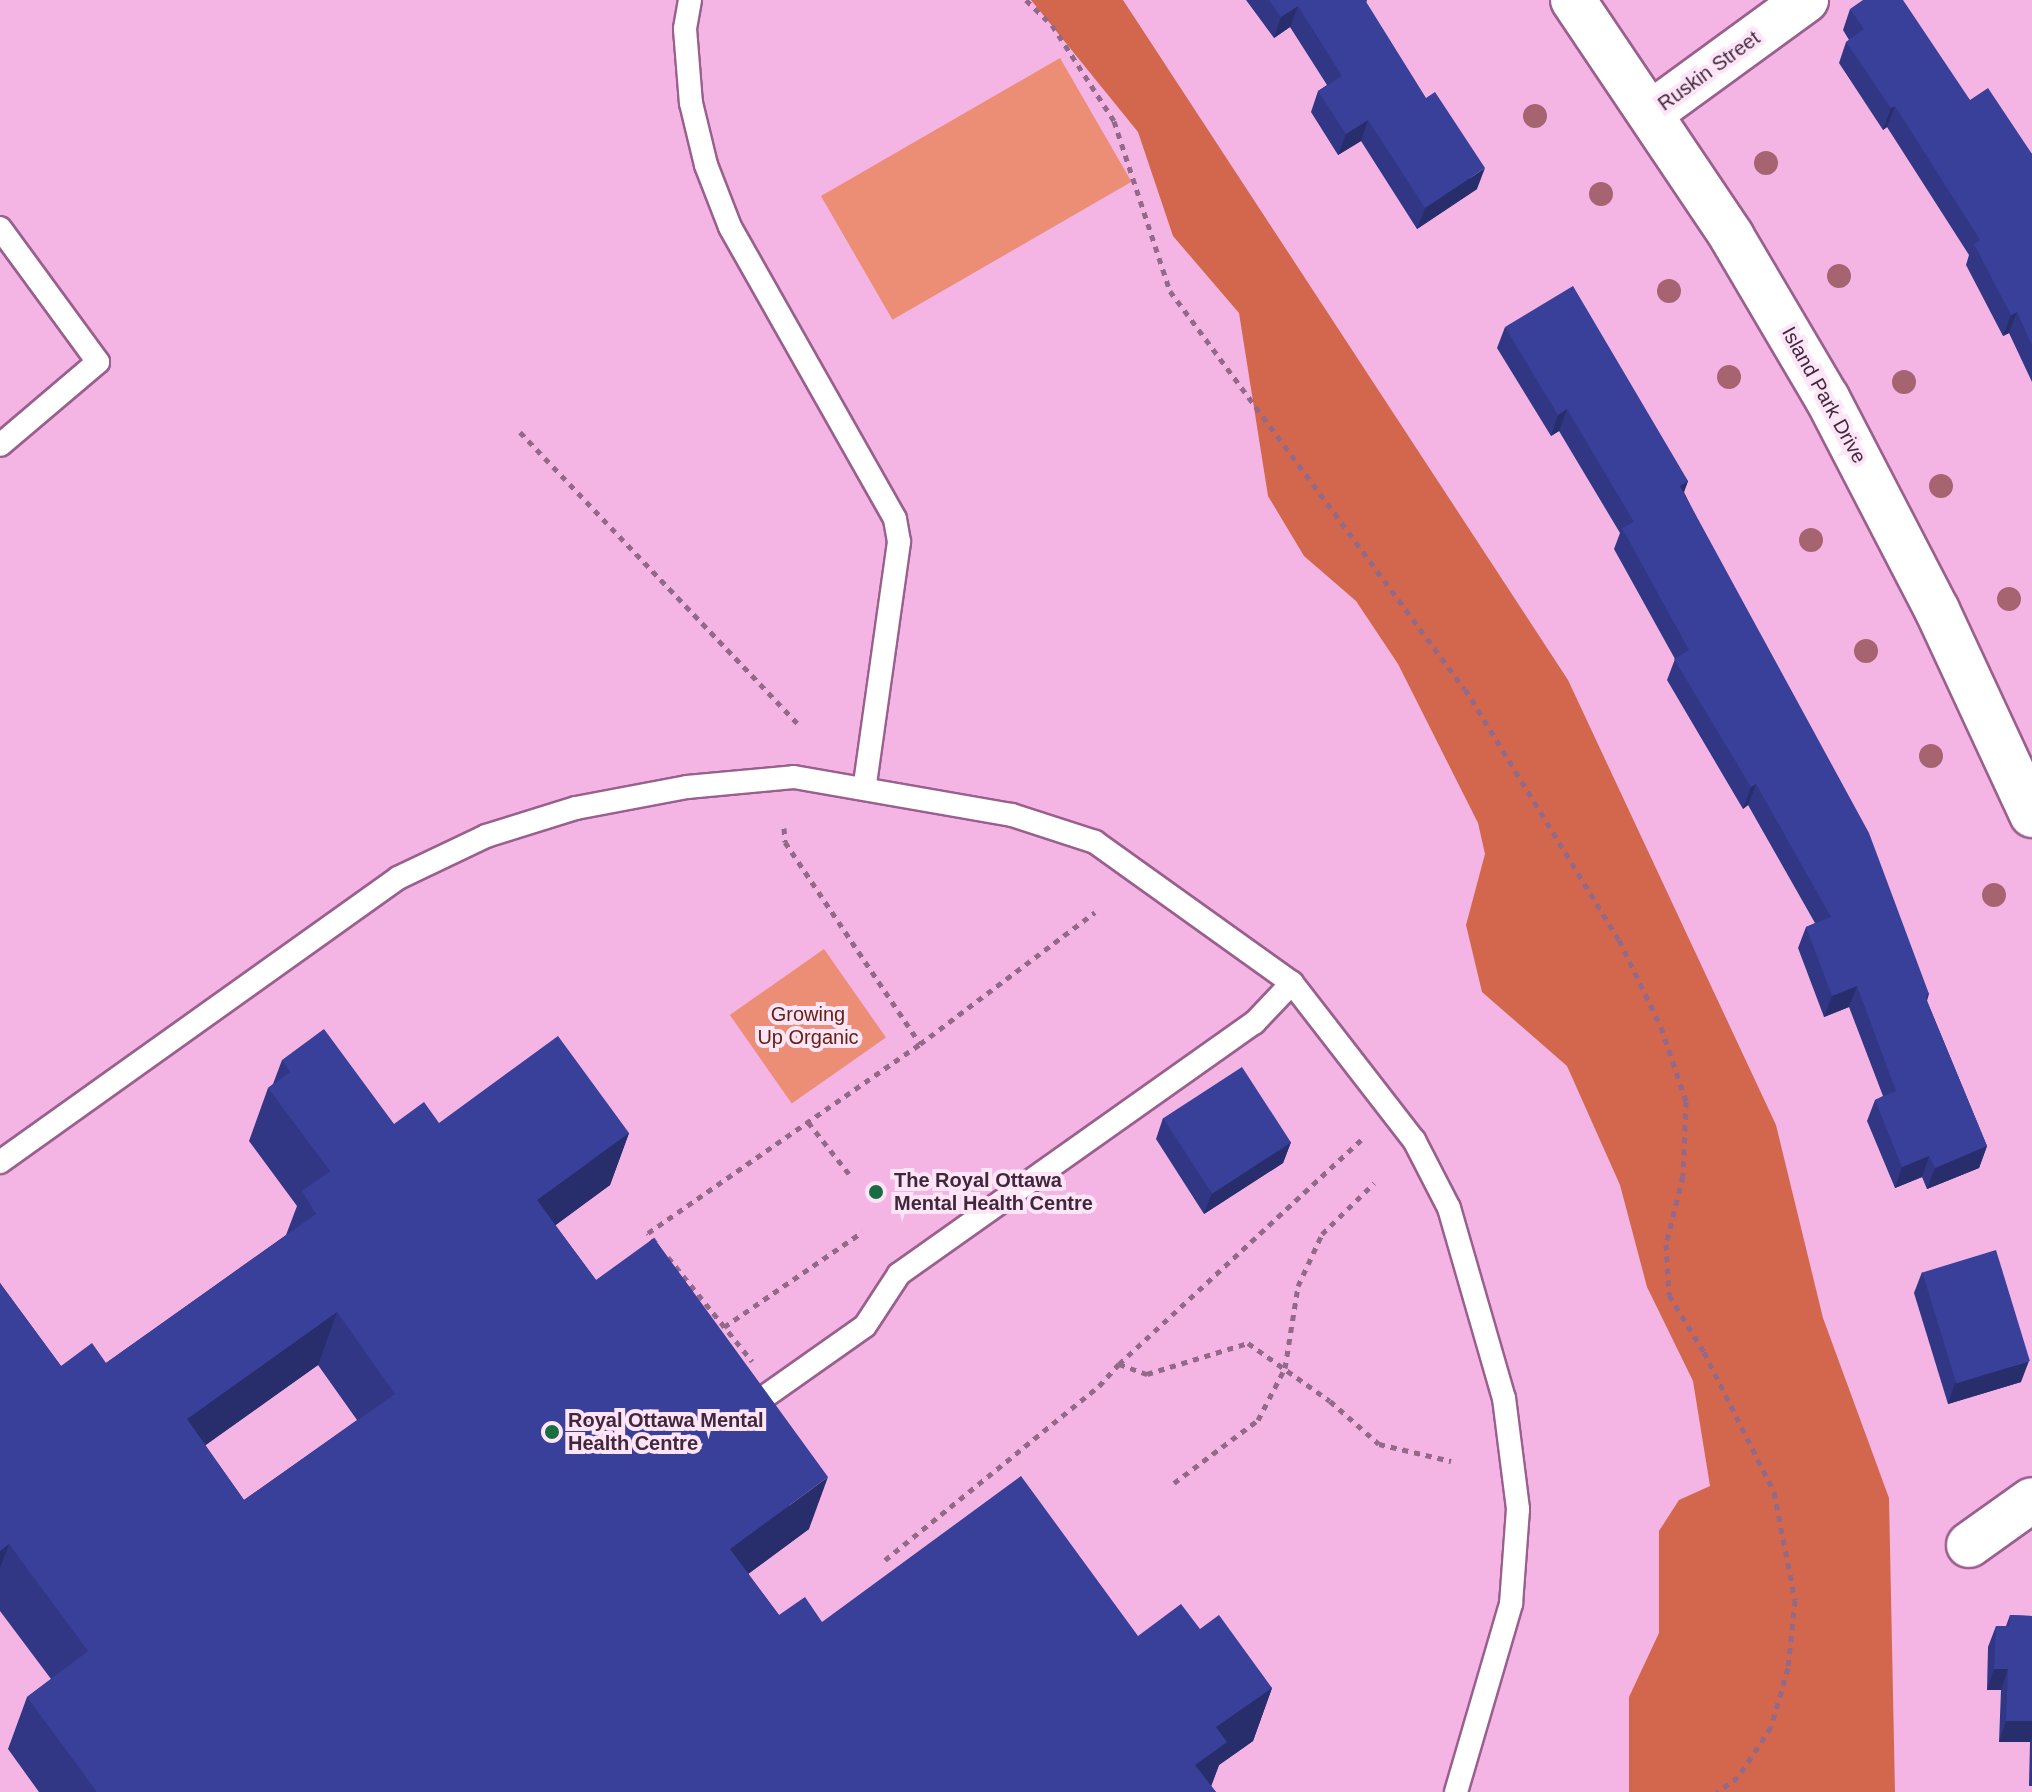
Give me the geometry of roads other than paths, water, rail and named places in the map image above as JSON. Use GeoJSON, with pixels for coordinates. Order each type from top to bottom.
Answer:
{"type":"FeatureCollection","features":[{"type":"Feature","properties":{"kind":"main road","name":"Island Park Drive"},"geometry":{"type":"LineString","coordinates":[[1573,0],[1651,113],[1779,315],[1862,463],[2032,815]]}},
{"type":"Feature","properties":{"kind":"main road","name":"Ruskin Street"},"geometry":{"type":"LineString","coordinates":[[1651,113],[1806,0]]}},
{"type":"Feature","properties":{"kind":"main road"},"geometry":{"type":"LineString","coordinates":[[1969,1545],[2032,1500]]}},
{"type":"Feature","properties":{"kind":"lane"},"geometry":{"type":"LineString","coordinates":[[690,0],[685,29],[691,103],[706,165],[730,227],[895,519],[899,542],[865,785]]}},
{"type":"Feature","properties":{"kind":"lane"},"geometry":{"type":"LineString","coordinates":[[0,228],[98,362],[0,445]]}},
{"type":"Feature","properties":{"kind":"lane"},"geometry":{"type":"LineString","coordinates":[[0,1162],[398,878],[486,836],[576,808],[687,787],[794,777],[865,785],[1012,815],[1095,842],[1292,983],[1414,1140],[1449,1208],[1471,1271],[1504,1398],[1518,1509],[1511,1604],[1456,1792]]}},
{"type":"Feature","properties":{"kind":"lane"},"geometry":{"type":"LineString","coordinates":[[768,1395],[865,1326],[899,1274],[1254,1023],[1292,983]]}},
{"type":"Feature","properties":{"kind":"place","name":"The Royal Ottawa Mental Health Centre"},"geometry":{"type":"Point","coordinates":[876,1192]}},
{"type":"Feature","properties":{"kind":"place","name":"Royal Ottawa Mental Health Centre"},"geometry":{"type":"Point","coordinates":[552,1432]}},
{"type":"Feature","properties":{"kind":"park label","name":"Growing Up Organic"},"geometry":{"type":"Point","coordinates":[808,1026]}}]}
